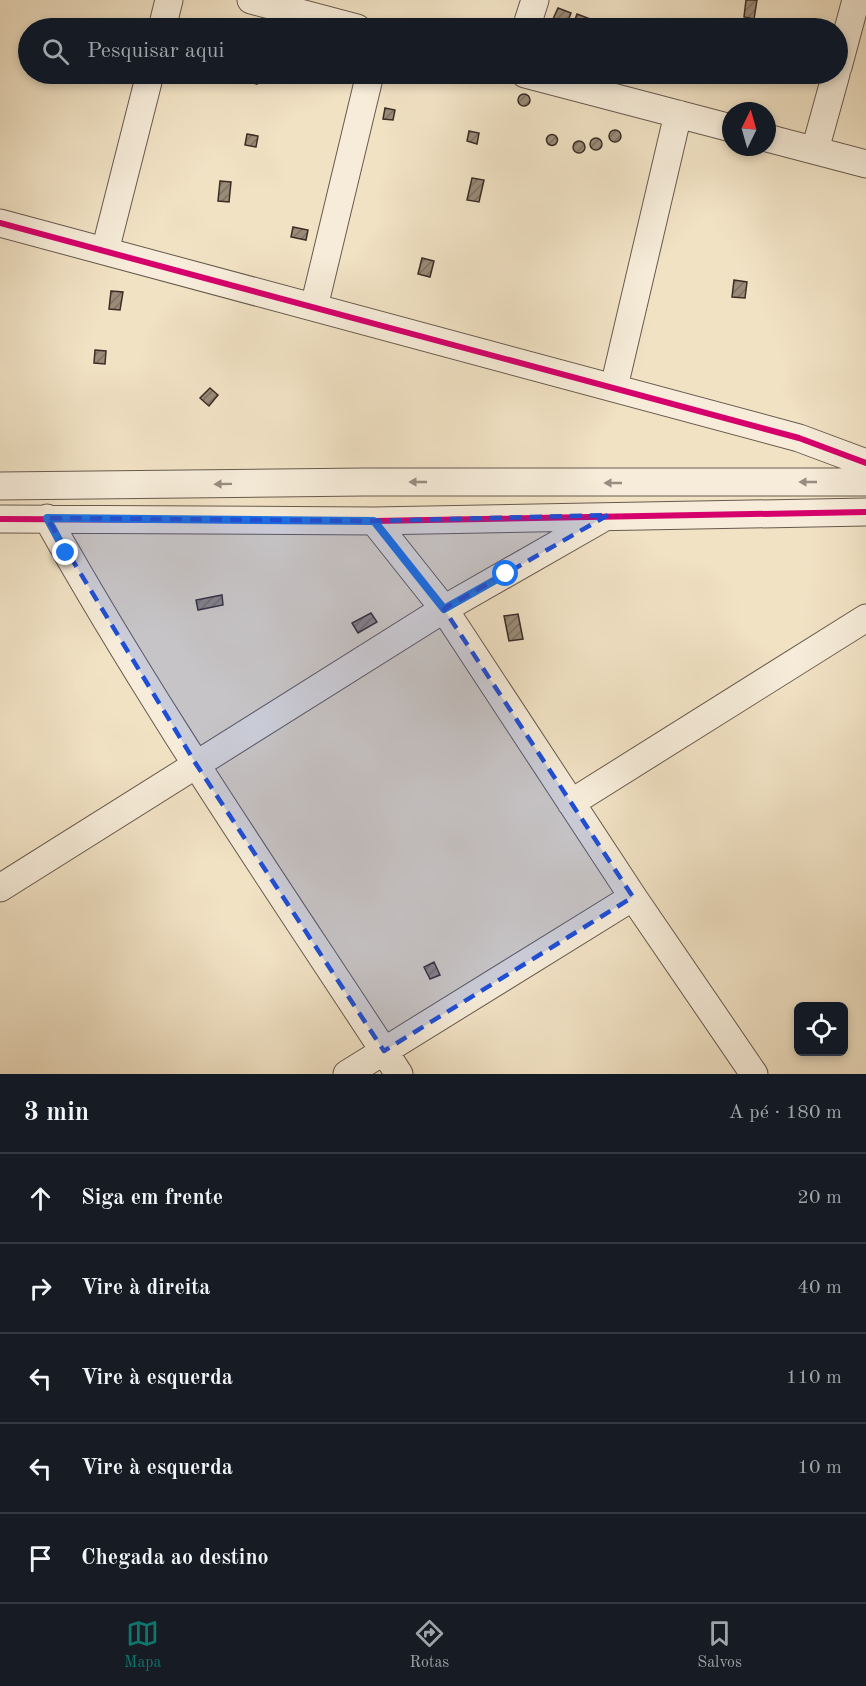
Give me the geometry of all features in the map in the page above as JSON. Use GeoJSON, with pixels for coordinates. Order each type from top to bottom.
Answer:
{"type":"FeatureCollection","features":[{"type":"Feature","properties":{"kind":"street"},"geometry":{"type":"LineString","coordinates":[[164,18],[169,0]]}},
{"type":"Feature","properties":{"kind":"street"},"geometry":{"type":"LineString","coordinates":[[251,0],[319,18]]}},
{"type":"Feature","properties":{"kind":"street"},"geometry":{"type":"LineString","coordinates":[[529,18],[535,0]]}},
{"type":"Feature","properties":{"kind":"street"},"geometry":{"type":"LineString","coordinates":[[848,28],[856,0]]}},
{"type":"Feature","properties":{"kind":"street"},"geometry":{"type":"LineString","coordinates":[[105,251],[147,84]]}},
{"type":"Feature","properties":{"kind":"street"},"geometry":{"type":"LineString","coordinates":[[314,307],[368,84]]}},
{"type":"Feature","properties":{"kind":"street"},"geometry":{"type":"LineString","coordinates":[[563,84],[722,126]]}},
{"type":"Feature","properties":{"kind":"street"},"geometry":{"type":"LineString","coordinates":[[815,150],[833,84]]}},
{"type":"Feature","properties":{"kind":"street"},"geometry":{"type":"LineString","coordinates":[[614,387],[678,114]]}},
{"type":"Feature","properties":{"kind":"street"},"geometry":{"type":"LineString","coordinates":[[776,140],[866,164]]}},
{"type":"Feature","properties":{"kind":"street"},"geometry":{"type":"LineString","coordinates":[[0,223],[799,438],[866,463]]}},
{"type":"Feature","properties":{"kind":"street"},"geometry":{"type":"LineString","coordinates":[[0,486],[364,482],[866,482]]}},
{"type":"Feature","properties":{"kind":"street"},"geometry":{"type":"LineString","coordinates":[[0,519],[374,521],[866,512]]}},
{"type":"Feature","properties":{"kind":"street"},"geometry":{"type":"LineString","coordinates":[[4,876],[196,764],[444,609],[608,515]]}},
{"type":"Feature","properties":{"kind":"street"},"geometry":{"type":"LineString","coordinates":[[47,518],[86,588],[196,764],[399,1074]]}},
{"type":"Feature","properties":{"kind":"street"},"geometry":{"type":"LineString","coordinates":[[374,521],[444,609],[633,897],[754,1074]]}},
{"type":"Feature","properties":{"kind":"street"},"geometry":{"type":"LineString","coordinates":[[571,803],[866,618]]}},
{"type":"Feature","properties":{"kind":"street"},"geometry":{"type":"LineString","coordinates":[[347,1074],[633,897]]}},
{"type":"Feature","properties":{"kind":"highlighted area"},"geometry":{"type":"Polygon","coordinates":[[[608,515],[444,609],[633,897],[384,1051],[196,764],[47,518],[374,521],[608,515]]]}},
{"type":"Feature","properties":{"kind":"building"},"geometry":{"type":"Polygon","coordinates":[[[746,0],[757,0],[754,18],[744,17],[746,0]]]}},
{"type":"Feature","properties":{"kind":"building"},"geometry":{"type":"Polygon","coordinates":[[[558,8],[571,13],[569,18],[553,18],[558,8]]]}},
{"type":"Feature","properties":{"kind":"building"},"geometry":{"type":"Polygon","coordinates":[[[577,14],[587,18],[576,18],[577,14]]]}},
{"type":"Feature","properties":{"kind":"building"},"geometry":{"type":"Polygon","coordinates":[[[524,94],[530,100],[524,106],[518,100],[524,94]]]}},
{"type":"Feature","properties":{"kind":"building"},"geometry":{"type":"Polygon","coordinates":[[[385,108],[395,110],[393,120],[383,119],[385,108]]]}},
{"type":"Feature","properties":{"kind":"building"},"geometry":{"type":"Polygon","coordinates":[[[617,130],[621,136],[617,142],[613,142],[609,134],[617,130]]]}},
{"type":"Feature","properties":{"kind":"building"},"geometry":{"type":"Polygon","coordinates":[[[469,131],[479,133],[477,144],[467,141],[469,131]]]}},
{"type":"Feature","properties":{"kind":"building"},"geometry":{"type":"Polygon","coordinates":[[[247,134],[258,136],[256,147],[245,145],[247,134]]]}},
{"type":"Feature","properties":{"kind":"building"},"geometry":{"type":"Polygon","coordinates":[[[552,135],[556,136],[556,144],[552,145],[548,144],[547,140],[548,136],[552,135]]]}},
{"type":"Feature","properties":{"kind":"building"},"geometry":{"type":"Polygon","coordinates":[[[596,138],[602,144],[596,150],[590,144],[596,138]]]}},
{"type":"Feature","properties":{"kind":"building"},"geometry":{"type":"Polygon","coordinates":[[[579,141],[585,147],[579,153],[573,147],[579,141]]]}},
{"type":"Feature","properties":{"kind":"building"},"geometry":{"type":"Polygon","coordinates":[[[472,178],[484,180],[479,202],[467,200],[472,178]]]}},
{"type":"Feature","properties":{"kind":"building"},"geometry":{"type":"Polygon","coordinates":[[[220,181],[231,182],[229,202],[218,201],[220,181]]]}},
{"type":"Feature","properties":{"kind":"building"},"geometry":{"type":"Polygon","coordinates":[[[293,227],[308,230],[306,240],[291,237],[293,227]]]}},
{"type":"Feature","properties":{"kind":"building"},"geometry":{"type":"Polygon","coordinates":[[[422,258],[434,261],[430,277],[418,274],[422,258]]]}},
{"type":"Feature","properties":{"kind":"building"},"geometry":{"type":"Polygon","coordinates":[[[734,280],[747,282],[745,298],[732,297],[734,280]]]}},
{"type":"Feature","properties":{"kind":"building"},"geometry":{"type":"Polygon","coordinates":[[[111,291],[123,292],[120,310],[109,309],[111,291]]]}},
{"type":"Feature","properties":{"kind":"building"},"geometry":{"type":"Polygon","coordinates":[[[95,350],[106,351],[105,364],[94,363],[95,350]]]}},
{"type":"Feature","properties":{"kind":"building"},"geometry":{"type":"Polygon","coordinates":[[[210,388],[218,395],[209,406],[200,398],[210,388]]]}},
{"type":"Feature","properties":{"kind":"building"},"geometry":{"type":"Polygon","coordinates":[[[222,595],[223,605],[198,610],[196,600],[222,595]]]}},
{"type":"Feature","properties":{"kind":"building"},"geometry":{"type":"Polygon","coordinates":[[[371,613],[377,622],[358,633],[352,623],[371,613]]]}},
{"type":"Feature","properties":{"kind":"building"},"geometry":{"type":"Polygon","coordinates":[[[518,614],[523,639],[509,641],[504,616],[518,614]]]}},
{"type":"Feature","properties":{"kind":"building"},"geometry":{"type":"Polygon","coordinates":[[[434,962],[440,975],[430,979],[424,967],[434,962]]]}},
{"type":"Feature","properties":{"kind":"cycle path"},"geometry":{"type":"LineString","coordinates":[[0,223],[799,438],[866,463]]}},
{"type":"Feature","properties":{"kind":"cycle path"},"geometry":{"type":"LineString","coordinates":[[0,519],[374,521],[866,512]]}},
{"type":"Feature","properties":{"kind":"route"},"geometry":{"type":"LineString","coordinates":[[66,553],[47,518],[374,521],[444,609],[506,574]]}}]}
